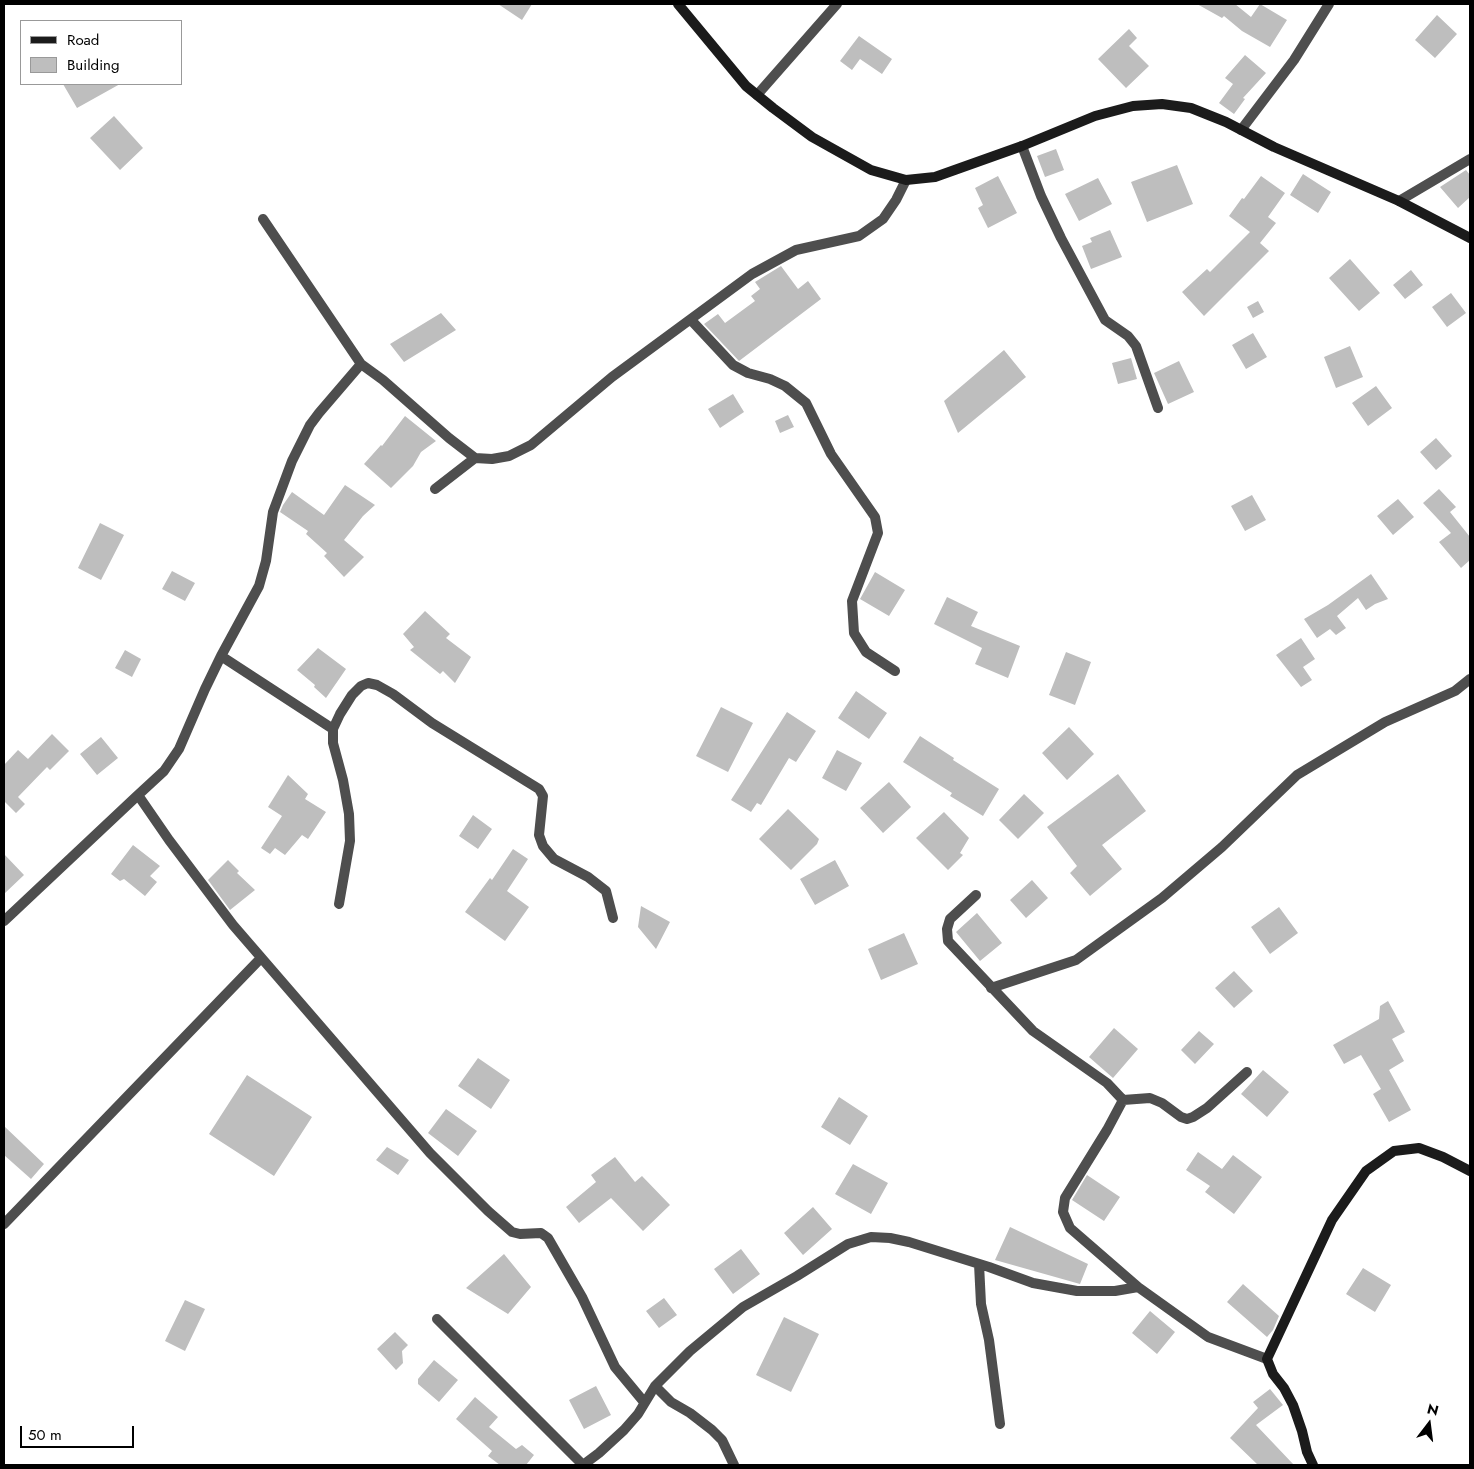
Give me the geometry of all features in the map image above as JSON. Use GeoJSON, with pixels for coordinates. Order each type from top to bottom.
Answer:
{"type":"FeatureCollection","features":[{"type":"Feature","properties":{"kind":"street"},"geometry":{"type":"LineString","coordinates":[[678,4],[746,86],[812,137],[871,170],[906,180],[935,177],[1022,146],[1095,116],[1132,106],[1162,104],[1191,108],[1226,122],[1274,146],[1399,201],[1470,238]]}},
{"type":"Feature","properties":{"kind":"street"},"geometry":{"type":"LineString","coordinates":[[757,95],[837,4]]}},
{"type":"Feature","properties":{"kind":"street"},"geometry":{"type":"LineString","coordinates":[[1241,130],[1294,60],[1329,4]]}},
{"type":"Feature","properties":{"kind":"street"},"geometry":{"type":"LineString","coordinates":[[1022,146],[1041,196],[1061,238],[1105,320],[1128,336],[1136,346],[1158,408]]}},
{"type":"Feature","properties":{"kind":"street"},"geometry":{"type":"LineString","coordinates":[[1399,201],[1470,159]]}},
{"type":"Feature","properties":{"kind":"street"},"geometry":{"type":"LineString","coordinates":[[263,220],[361,364],[475,458],[492,459],[509,456],[531,445],[612,377],[752,274],[796,250],[859,236],[883,219],[896,200],[906,180]]}},
{"type":"Feature","properties":{"kind":"street"},"geometry":{"type":"LineString","coordinates":[[691,320],[734,365],[748,373],[770,379],[785,386],[806,403],[831,454],[875,517],[878,533],[852,601],[854,633],[866,652],[895,671]]}},
{"type":"Feature","properties":{"kind":"street"},"geometry":{"type":"LineString","coordinates":[[4,921],[164,771],[179,749],[201,696],[260,586],[266,561],[273,512],[292,461],[310,425],[361,364]]}},
{"type":"Feature","properties":{"kind":"street"},"geometry":{"type":"LineString","coordinates":[[435,489],[475,458]]}},
{"type":"Feature","properties":{"kind":"street"},"geometry":{"type":"LineString","coordinates":[[221,656],[333,729]]}},
{"type":"Feature","properties":{"kind":"street"},"geometry":{"type":"LineString","coordinates":[[991,988],[1076,960],[1177,886],[1222,847],[1296,775],[1384,722],[1455,691],[1470,679]]}},
{"type":"Feature","properties":{"kind":"street"},"geometry":{"type":"LineString","coordinates":[[339,904],[350,841],[349,814],[343,780],[333,743],[333,729],[352,695],[361,686],[368,683],[377,685],[464,744],[539,790],[543,796],[539,835],[543,846],[554,858],[588,877],[606,891],[613,918]]}},
{"type":"Feature","properties":{"kind":"street"},"geometry":{"type":"LineString","coordinates":[[138,795],[169,840],[233,925],[430,1154],[512,1232],[520,1234],[541,1233],[548,1238],[558,1252],[582,1297],[615,1367],[644,1402]]}},
{"type":"Feature","properties":{"kind":"street"},"geometry":{"type":"LineString","coordinates":[[976,895],[950,920],[946,929],[948,940],[1033,1031],[1107,1083],[1123,1100]]}},
{"type":"Feature","properties":{"kind":"street"},"geometry":{"type":"LineString","coordinates":[[4,1224],[262,958]]}},
{"type":"Feature","properties":{"kind":"street"},"geometry":{"type":"LineString","coordinates":[[1123,1100],[1150,1098],[1162,1103],[1181,1117],[1187,1119],[1207,1108],[1247,1072]]}},
{"type":"Feature","properties":{"kind":"street"},"geometry":{"type":"LineString","coordinates":[[1123,1100],[1107,1130],[1065,1198],[1063,1212],[1070,1228],[1138,1287],[1208,1337],[1267,1360],[1273,1374],[1284,1388],[1293,1405],[1302,1431],[1306,1452],[1313,1465]]}},
{"type":"Feature","properties":{"kind":"street"},"geometry":{"type":"LineString","coordinates":[[1267,1360],[1287,1319],[1305,1274],[1332,1220],[1366,1170],[1394,1151],[1419,1148],[1443,1157],[1470,1172]]}},
{"type":"Feature","properties":{"kind":"street"},"geometry":{"type":"LineString","coordinates":[[437,1319],[583,1465],[599,1454],[624,1430],[638,1414],[655,1386],[690,1351],[743,1307],[798,1276],[848,1244],[871,1237],[890,1238],[979,1264],[1033,1283],[1077,1291],[1116,1292],[1138,1287]]}},
{"type":"Feature","properties":{"kind":"street"},"geometry":{"type":"LineString","coordinates":[[979,1264],[981,1304],[989,1340],[1000,1424]]}},
{"type":"Feature","properties":{"kind":"street"},"geometry":{"type":"LineString","coordinates":[[655,1386],[671,1402],[690,1413],[712,1430],[722,1440],[734,1465]]}},
{"type":"Feature","properties":{"kind":"building"},"geometry":{"type":"Polygon","coordinates":[[[498,4],[532,4],[522,20],[498,4]]]}},
{"type":"Feature","properties":{"kind":"building"},"geometry":{"type":"Polygon","coordinates":[[[1197,4],[1235,4],[1251,17],[1260,4],[1287,20],[1270,47],[1242,31],[1224,16],[1222,18],[1197,4]]]}},
{"type":"Feature","properties":{"kind":"building"},"geometry":{"type":"Polygon","coordinates":[[[1437,15],[1457,34],[1435,58],[1415,40],[1437,15]]]}},
{"type":"Feature","properties":{"kind":"building"},"geometry":{"type":"Polygon","coordinates":[[[1129,29],[1137,38],[1129,46],[1149,66],[1126,88],[1098,59],[1129,29]]]}},
{"type":"Feature","properties":{"kind":"building"},"geometry":{"type":"Polygon","coordinates":[[[859,36],[892,59],[882,74],[860,59],[852,70],[840,61],[859,36]]]}},
{"type":"Feature","properties":{"kind":"building"},"geometry":{"type":"Polygon","coordinates":[[[1245,55],[1266,73],[1243,98],[1245,99],[1234,114],[1219,103],[1233,84],[1225,78],[1245,55]]]}},
{"type":"Feature","properties":{"kind":"building"},"geometry":{"type":"Polygon","coordinates":[[[64,85],[118,85],[77,108],[64,85]]]}},
{"type":"Feature","properties":{"kind":"building"},"geometry":{"type":"Polygon","coordinates":[[[114,116],[143,148],[120,170],[90,138],[114,116]]]}},
{"type":"Feature","properties":{"kind":"building"},"geometry":{"type":"Polygon","coordinates":[[[1056,149],[1064,170],[1045,177],[1037,156],[1056,149]]]}},
{"type":"Feature","properties":{"kind":"building"},"geometry":{"type":"Polygon","coordinates":[[[1177,165],[1193,204],[1147,222],[1131,182],[1177,165]]]}},
{"type":"Feature","properties":{"kind":"building"},"geometry":{"type":"Polygon","coordinates":[[[1466,170],[1470,175],[1470,197],[1458,208],[1440,187],[1466,170]]]}},
{"type":"Feature","properties":{"kind":"building"},"geometry":{"type":"Polygon","coordinates":[[[1303,174],[1331,192],[1318,213],[1290,195],[1303,174]]]}},
{"type":"Feature","properties":{"kind":"building"},"geometry":{"type":"Polygon","coordinates":[[[998,176],[1017,213],[988,228],[978,208],[983,205],[975,188],[998,176]]]}},
{"type":"Feature","properties":{"kind":"building"},"geometry":{"type":"Polygon","coordinates":[[[1261,176],[1285,193],[1268,217],[1276,223],[1260,243],[1269,251],[1204,316],[1182,292],[1207,269],[1210,272],[1250,232],[1229,216],[1261,176]]]}},
{"type":"Feature","properties":{"kind":"building"},"geometry":{"type":"Polygon","coordinates":[[[1098,178],[1112,204],[1079,221],[1065,194],[1098,178]]]}},
{"type":"Feature","properties":{"kind":"building"},"geometry":{"type":"Polygon","coordinates":[[[1110,230],[1122,257],[1091,269],[1082,246],[1092,242],[1090,238],[1110,230]]]}},
{"type":"Feature","properties":{"kind":"building"},"geometry":{"type":"Polygon","coordinates":[[[1350,259],[1380,293],[1359,311],[1329,278],[1350,259]]]}},
{"type":"Feature","properties":{"kind":"building"},"geometry":{"type":"Polygon","coordinates":[[[781,266],[798,289],[808,281],[821,299],[739,361],[704,324],[718,314],[725,323],[755,301],[751,296],[760,289],[755,282],[781,266]]]}},
{"type":"Feature","properties":{"kind":"building"},"geometry":{"type":"Polygon","coordinates":[[[1411,270],[1423,285],[1405,299],[1393,285],[1411,270]]]}},
{"type":"Feature","properties":{"kind":"building"},"geometry":{"type":"Polygon","coordinates":[[[1451,293],[1466,313],[1447,327],[1432,307],[1451,293]]]}},
{"type":"Feature","properties":{"kind":"building"},"geometry":{"type":"Polygon","coordinates":[[[1258,301],[1264,312],[1253,318],[1247,307],[1258,301]]]}},
{"type":"Feature","properties":{"kind":"building"},"geometry":{"type":"Polygon","coordinates":[[[441,313],[456,330],[404,362],[390,344],[441,313]]]}},
{"type":"Feature","properties":{"kind":"building"},"geometry":{"type":"Polygon","coordinates":[[[1253,333],[1267,357],[1246,369],[1232,345],[1253,333]]]}},
{"type":"Feature","properties":{"kind":"building"},"geometry":{"type":"Polygon","coordinates":[[[1350,346],[1363,377],[1336,388],[1324,357],[1350,346]]]}},
{"type":"Feature","properties":{"kind":"building"},"geometry":{"type":"Polygon","coordinates":[[[1004,350],[1026,377],[958,433],[944,401],[1004,350]]]}},
{"type":"Feature","properties":{"kind":"building"},"geometry":{"type":"Polygon","coordinates":[[[1131,358],[1137,379],[1118,384],[1112,363],[1131,358]]]}},
{"type":"Feature","properties":{"kind":"building"},"geometry":{"type":"Polygon","coordinates":[[[1179,361],[1194,392],[1168,404],[1154,373],[1179,361]]]}},
{"type":"Feature","properties":{"kind":"building"},"geometry":{"type":"Polygon","coordinates":[[[1376,386],[1392,408],[1368,426],[1352,403],[1376,386]]]}},
{"type":"Feature","properties":{"kind":"building"},"geometry":{"type":"Polygon","coordinates":[[[733,394],[744,412],[720,428],[708,409],[733,394]]]}},
{"type":"Feature","properties":{"kind":"building"},"geometry":{"type":"Polygon","coordinates":[[[788,415],[794,427],[780,433],[775,421],[788,415]]]}},
{"type":"Feature","properties":{"kind":"building"},"geometry":{"type":"Polygon","coordinates":[[[405,416],[436,441],[421,452],[413,466],[391,488],[364,464],[382,446],[405,416]]]}},
{"type":"Feature","properties":{"kind":"building"},"geometry":{"type":"Polygon","coordinates":[[[1436,438],[1452,456],[1436,470],[1420,452],[1436,438]]]}},
{"type":"Feature","properties":{"kind":"building"},"geometry":{"type":"Polygon","coordinates":[[[345,485],[375,505],[363,516],[344,540],[364,557],[344,577],[324,556],[327,553],[306,534],[308,531],[280,512],[292,492],[324,515],[345,485]]]}},
{"type":"Feature","properties":{"kind":"building"},"geometry":{"type":"Polygon","coordinates":[[[1439,489],[1456,507],[1450,512],[1470,537],[1470,560],[1461,568],[1439,542],[1451,533],[1423,503],[1439,489]]]}},
{"type":"Feature","properties":{"kind":"building"},"geometry":{"type":"Polygon","coordinates":[[[1252,495],[1266,520],[1245,531],[1231,506],[1252,495]]]}},
{"type":"Feature","properties":{"kind":"building"},"geometry":{"type":"Polygon","coordinates":[[[1398,499],[1414,517],[1393,535],[1377,516],[1398,499]]]}},
{"type":"Feature","properties":{"kind":"building"},"geometry":{"type":"Polygon","coordinates":[[[100,523],[124,535],[101,580],[78,568],[100,523]]]}},
{"type":"Feature","properties":{"kind":"building"},"geometry":{"type":"Polygon","coordinates":[[[172,571],[195,583],[185,601],[162,589],[172,571]]]}},
{"type":"Feature","properties":{"kind":"building"},"geometry":{"type":"Polygon","coordinates":[[[875,572],[905,590],[889,616],[860,599],[875,572]]]}},
{"type":"Feature","properties":{"kind":"building"},"geometry":{"type":"Polygon","coordinates":[[[1371,574],[1388,599],[1366,610],[1358,598],[1337,616],[1346,628],[1336,635],[1330,629],[1317,638],[1304,619],[1328,605],[1371,574]]]}},
{"type":"Feature","properties":{"kind":"building"},"geometry":{"type":"Polygon","coordinates":[[[947,597],[978,612],[971,626],[1020,646],[1008,678],[975,664],[982,648],[934,624],[947,597]]]}},
{"type":"Feature","properties":{"kind":"building"},"geometry":{"type":"Polygon","coordinates":[[[425,611],[450,634],[446,638],[471,657],[455,683],[443,671],[440,674],[410,650],[414,647],[403,634],[425,611]]]}},
{"type":"Feature","properties":{"kind":"building"},"geometry":{"type":"Polygon","coordinates":[[[1301,638],[1315,659],[1303,667],[1312,680],[1301,687],[1276,655],[1301,638]]]}},
{"type":"Feature","properties":{"kind":"building"},"geometry":{"type":"Polygon","coordinates":[[[318,648],[346,669],[326,698],[314,687],[315,685],[297,670],[318,648]]]}},
{"type":"Feature","properties":{"kind":"building"},"geometry":{"type":"Polygon","coordinates":[[[125,650],[141,659],[132,677],[115,668],[125,650]]]}},
{"type":"Feature","properties":{"kind":"building"},"geometry":{"type":"Polygon","coordinates":[[[1066,652],[1091,662],[1075,705],[1049,695],[1066,652]]]}},
{"type":"Feature","properties":{"kind":"building"},"geometry":{"type":"Polygon","coordinates":[[[856,691],[887,713],[869,739],[838,718],[856,691]]]}},
{"type":"Feature","properties":{"kind":"building"},"geometry":{"type":"Polygon","coordinates":[[[721,707],[753,723],[728,772],[696,756],[721,707]]]}},
{"type":"Feature","properties":{"kind":"building"},"geometry":{"type":"Polygon","coordinates":[[[787,712],[816,731],[796,762],[789,758],[761,805],[757,803],[751,812],[731,800],[787,712]]]}},
{"type":"Feature","properties":{"kind":"building"},"geometry":{"type":"Polygon","coordinates":[[[1069,727],[1094,754],[1067,780],[1042,753],[1069,727]]]}},
{"type":"Feature","properties":{"kind":"building"},"geometry":{"type":"Polygon","coordinates":[[[52,734],[69,751],[50,770],[47,767],[18,797],[25,804],[16,813],[4,801],[4,765],[18,750],[28,759],[52,734]]]}},
{"type":"Feature","properties":{"kind":"building"},"geometry":{"type":"Polygon","coordinates":[[[920,736],[954,758],[953,760],[999,789],[983,816],[950,796],[952,793],[903,762],[920,736]]]}},
{"type":"Feature","properties":{"kind":"building"},"geometry":{"type":"Polygon","coordinates":[[[101,737],[118,758],[97,775],[80,754],[101,737]]]}},
{"type":"Feature","properties":{"kind":"building"},"geometry":{"type":"Polygon","coordinates":[[[837,750],[862,763],[846,791],[822,778],[837,750]]]}},
{"type":"Feature","properties":{"kind":"building"},"geometry":{"type":"Polygon","coordinates":[[[1118,774],[1146,811],[1102,845],[1122,869],[1090,896],[1070,873],[1077,866],[1047,827],[1118,774]]]}},
{"type":"Feature","properties":{"kind":"building"},"geometry":{"type":"Polygon","coordinates":[[[288,775],[308,794],[305,799],[326,812],[308,839],[302,835],[285,855],[275,848],[270,854],[261,848],[282,816],[268,807],[288,775]]]}},
{"type":"Feature","properties":{"kind":"building"},"geometry":{"type":"Polygon","coordinates":[[[889,782],[911,807],[883,833],[860,808],[889,782]]]}},
{"type":"Feature","properties":{"kind":"building"},"geometry":{"type":"Polygon","coordinates":[[[1024,794],[1044,813],[1018,839],[999,820],[1024,794]]]}},
{"type":"Feature","properties":{"kind":"building"},"geometry":{"type":"Polygon","coordinates":[[[788,809],[819,839],[817,844],[791,870],[759,839],[788,809]]]}},
{"type":"Feature","properties":{"kind":"building"},"geometry":{"type":"Polygon","coordinates":[[[944,812],[969,838],[960,853],[963,855],[948,870],[916,838],[944,812]]]}},
{"type":"Feature","properties":{"kind":"building"},"geometry":{"type":"Polygon","coordinates":[[[473,815],[492,829],[478,849],[459,836],[473,815]]]}},
{"type":"Feature","properties":{"kind":"building"},"geometry":{"type":"Polygon","coordinates":[[[133,845],[160,866],[150,876],[157,882],[145,896],[124,879],[120,881],[111,874],[133,845]]]}},
{"type":"Feature","properties":{"kind":"building"},"geometry":{"type":"Polygon","coordinates":[[[513,849],[528,859],[507,891],[529,907],[505,941],[465,912],[490,878],[492,880],[513,849]]]}},
{"type":"Feature","properties":{"kind":"building"},"geometry":{"type":"Polygon","coordinates":[[[4,854],[24,875],[4,894],[4,854]]]}},
{"type":"Feature","properties":{"kind":"building"},"geometry":{"type":"Polygon","coordinates":[[[228,860],[239,871],[237,873],[255,890],[230,910],[208,880],[228,860]]]}},
{"type":"Feature","properties":{"kind":"building"},"geometry":{"type":"Polygon","coordinates":[[[835,860],[849,886],[815,905],[800,879],[835,860]]]}},
{"type":"Feature","properties":{"kind":"building"},"geometry":{"type":"Polygon","coordinates":[[[1032,880],[1048,898],[1026,918],[1010,900],[1032,880]]]}},
{"type":"Feature","properties":{"kind":"building"},"geometry":{"type":"Polygon","coordinates":[[[641,906],[670,922],[656,949],[638,927],[641,906]]]}},
{"type":"Feature","properties":{"kind":"building"},"geometry":{"type":"Polygon","coordinates":[[[1279,907],[1298,933],[1270,954],[1251,927],[1279,907]]]}},
{"type":"Feature","properties":{"kind":"building"},"geometry":{"type":"Polygon","coordinates":[[[977,913],[1002,943],[980,961],[956,932],[977,913]]]}},
{"type":"Feature","properties":{"kind":"building"},"geometry":{"type":"Polygon","coordinates":[[[904,933],[918,964],[881,980],[868,949],[904,933]]]}},
{"type":"Feature","properties":{"kind":"building"},"geometry":{"type":"Polygon","coordinates":[[[1234,971],[1253,991],[1234,1008],[1215,988],[1234,971]]]}},
{"type":"Feature","properties":{"kind":"building"},"geometry":{"type":"Polygon","coordinates":[[[1388,1001],[1405,1032],[1392,1039],[1404,1061],[1389,1070],[1411,1110],[1389,1122],[1373,1094],[1381,1089],[1361,1055],[1344,1064],[1333,1045],[1379,1019],[1380,1006],[1388,1001]]]}},
{"type":"Feature","properties":{"kind":"building"},"geometry":{"type":"Polygon","coordinates":[[[1114,1028],[1138,1049],[1113,1078],[1089,1057],[1114,1028]]]}},
{"type":"Feature","properties":{"kind":"building"},"geometry":{"type":"Polygon","coordinates":[[[1199,1031],[1214,1044],[1195,1064],[1181,1050],[1199,1031]]]}},
{"type":"Feature","properties":{"kind":"building"},"geometry":{"type":"Polygon","coordinates":[[[478,1058],[510,1080],[491,1109],[458,1086],[478,1058]]]}},
{"type":"Feature","properties":{"kind":"building"},"geometry":{"type":"Polygon","coordinates":[[[1263,1070],[1289,1092],[1267,1117],[1241,1094],[1263,1070]]]}},
{"type":"Feature","properties":{"kind":"building"},"geometry":{"type":"Polygon","coordinates":[[[247,1075],[312,1117],[274,1176],[209,1134],[247,1075]]]}},
{"type":"Feature","properties":{"kind":"building"},"geometry":{"type":"Polygon","coordinates":[[[839,1097],[868,1116],[850,1145],[821,1127],[839,1097]]]}},
{"type":"Feature","properties":{"kind":"building"},"geometry":{"type":"Polygon","coordinates":[[[446,1109],[477,1131],[458,1156],[428,1133],[446,1109]]]}},
{"type":"Feature","properties":{"kind":"building"},"geometry":{"type":"Polygon","coordinates":[[[4,1126],[44,1164],[31,1179],[4,1155],[4,1126]]]}},
{"type":"Feature","properties":{"kind":"building"},"geometry":{"type":"Polygon","coordinates":[[[387,1147],[409,1160],[398,1175],[376,1160],[387,1147]]]}},
{"type":"Feature","properties":{"kind":"building"},"geometry":{"type":"Polygon","coordinates":[[[1198,1152],[1222,1169],[1233,1155],[1262,1177],[1234,1214],[1205,1192],[1210,1186],[1186,1170],[1198,1152]]]}},
{"type":"Feature","properties":{"kind":"building"},"geometry":{"type":"Polygon","coordinates":[[[615,1157],[635,1182],[642,1176],[670,1205],[643,1231],[611,1198],[579,1223],[566,1207],[596,1182],[591,1175],[615,1157]]]}},
{"type":"Feature","properties":{"kind":"building"},"geometry":{"type":"Polygon","coordinates":[[[853,1164],[888,1183],[871,1214],[835,1194],[853,1164]]]}},
{"type":"Feature","properties":{"kind":"building"},"geometry":{"type":"Polygon","coordinates":[[[1087,1175],[1120,1197],[1104,1221],[1072,1200],[1087,1175]]]}},
{"type":"Feature","properties":{"kind":"building"},"geometry":{"type":"Polygon","coordinates":[[[813,1207],[832,1229],[803,1255],[784,1233],[813,1207]]]}},
{"type":"Feature","properties":{"kind":"building"},"geometry":{"type":"Polygon","coordinates":[[[1010,1227],[1088,1264],[1080,1284],[995,1260],[1010,1227]]]}},
{"type":"Feature","properties":{"kind":"building"},"geometry":{"type":"Polygon","coordinates":[[[741,1249],[760,1274],[733,1294],[714,1269],[741,1249]]]}},
{"type":"Feature","properties":{"kind":"building"},"geometry":{"type":"Polygon","coordinates":[[[504,1254],[531,1287],[508,1314],[466,1288],[504,1254]]]}},
{"type":"Feature","properties":{"kind":"building"},"geometry":{"type":"Polygon","coordinates":[[[1363,1268],[1391,1285],[1375,1312],[1346,1294],[1363,1268]]]}},
{"type":"Feature","properties":{"kind":"building"},"geometry":{"type":"Polygon","coordinates":[[[1243,1284],[1279,1316],[1273,1330],[1267,1337],[1227,1302],[1243,1284]]]}},
{"type":"Feature","properties":{"kind":"building"},"geometry":{"type":"Polygon","coordinates":[[[664,1298],[677,1315],[659,1328],[646,1311],[664,1298]]]}},
{"type":"Feature","properties":{"kind":"building"},"geometry":{"type":"Polygon","coordinates":[[[185,1300],[205,1309],[185,1351],[165,1341],[185,1300]]]}},
{"type":"Feature","properties":{"kind":"building"},"geometry":{"type":"Polygon","coordinates":[[[1150,1311],[1175,1332],[1157,1354],[1132,1333],[1150,1311]]]}},
{"type":"Feature","properties":{"kind":"building"},"geometry":{"type":"Polygon","coordinates":[[[784,1317],[819,1334],[791,1392],[756,1375],[784,1317]]]}},
{"type":"Feature","properties":{"kind":"building"},"geometry":{"type":"Polygon","coordinates":[[[395,1332],[408,1345],[402,1351],[403,1363],[396,1370],[377,1349],[395,1332]]]}},
{"type":"Feature","properties":{"kind":"building"},"geometry":{"type":"Polygon","coordinates":[[[434,1360],[458,1380],[439,1402],[418,1384],[418,1379],[434,1360]]]}},
{"type":"Feature","properties":{"kind":"building"},"geometry":{"type":"Polygon","coordinates":[[[596,1386],[611,1415],[584,1429],[569,1400],[596,1386]]]}},
{"type":"Feature","properties":{"kind":"building"},"geometry":{"type":"Polygon","coordinates":[[[1270,1389],[1283,1405],[1256,1425],[1294,1465],[1258,1465],[1230,1438],[1258,1408],[1253,1402],[1270,1389]]]}},
{"type":"Feature","properties":{"kind":"building"},"geometry":{"type":"Polygon","coordinates":[[[475,1397],[498,1417],[489,1427],[516,1449],[522,1445],[534,1455],[526,1465],[500,1465],[488,1456],[492,1451],[456,1419],[475,1397]]]}}]}
